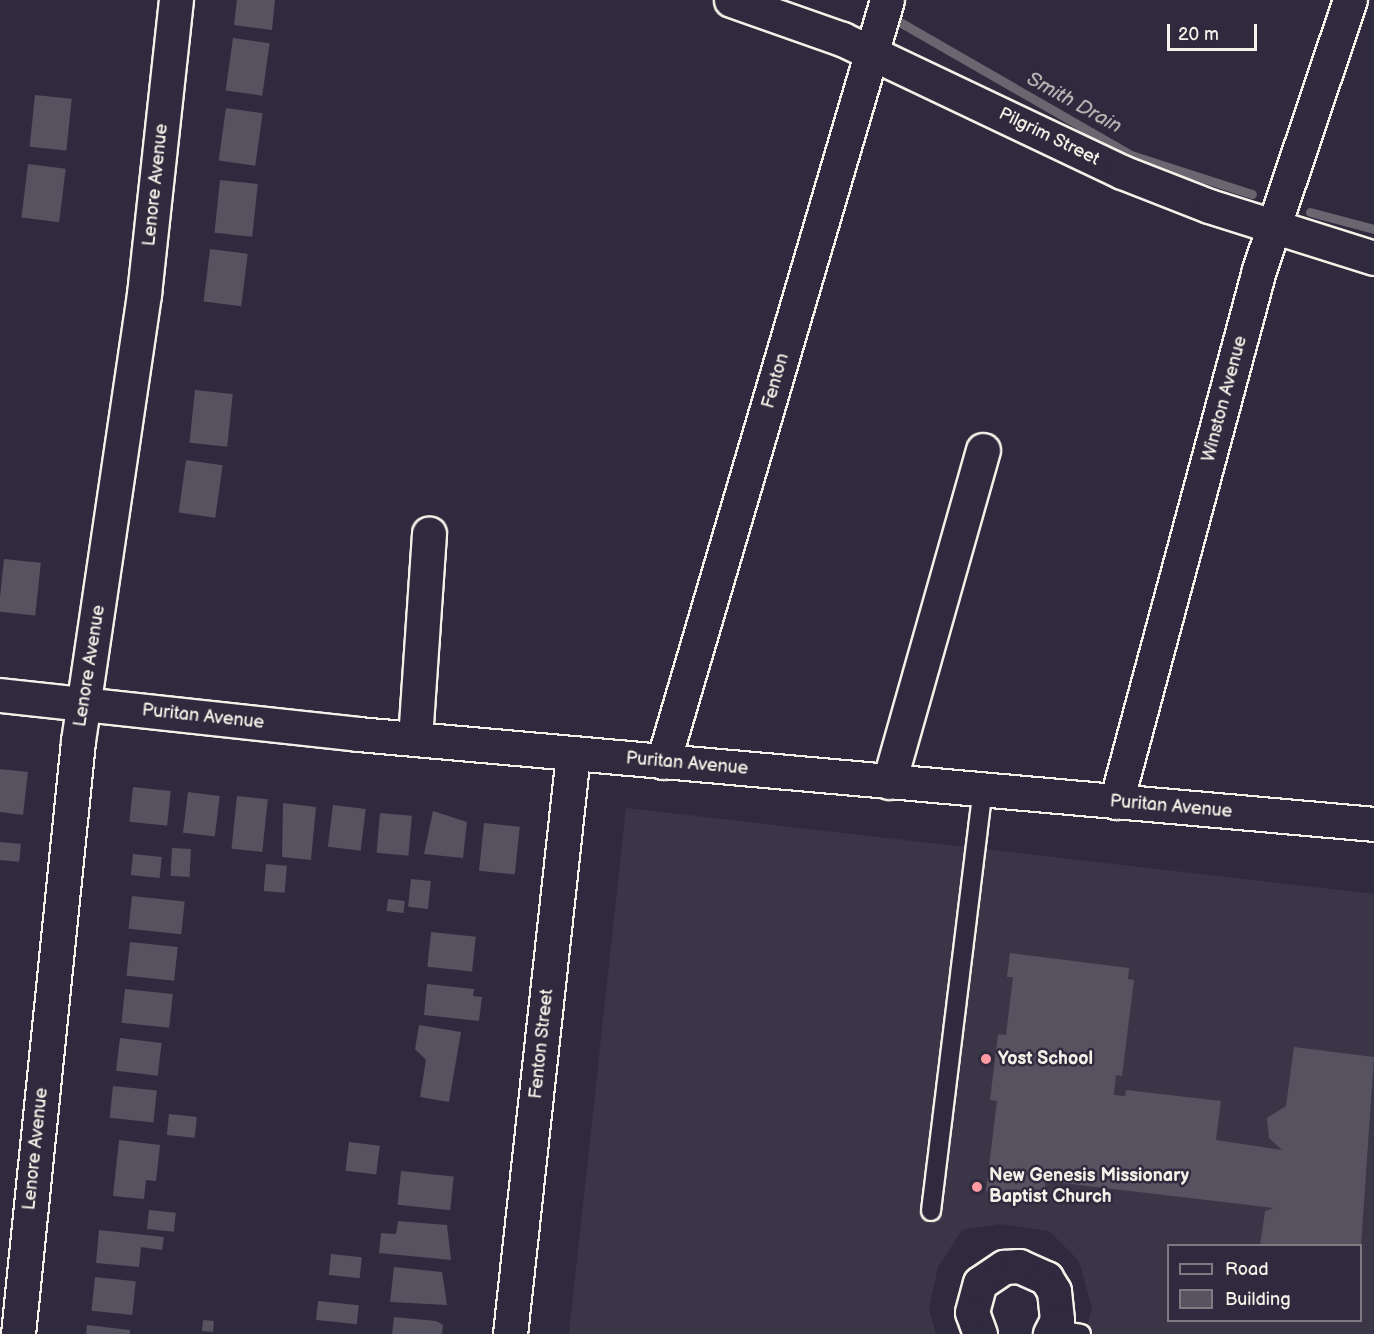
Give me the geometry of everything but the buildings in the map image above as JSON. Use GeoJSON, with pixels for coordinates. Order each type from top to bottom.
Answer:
{"type":"FeatureCollection","features":[{"type":"Feature","properties":{"kind":"street","name":"Lenore Avenue"},"geometry":{"type":"LineString","coordinates":[[18,1334],[85,704],[144,294],[176,0]]}},
{"type":"Feature","properties":{"kind":"street","name":"Pilgrim Street"},"geometry":{"type":"LineString","coordinates":[[731,0],[842,39],[871,56],[1122,172],[1272,226],[1374,258]]}},
{"type":"Feature","properties":{"kind":"street","name":"Fenton"},"geometry":{"type":"LineString","coordinates":[[663,762],[887,0]]}},
{"type":"Feature","properties":{"kind":"street","name":"Winston Avenue"},"geometry":{"type":"LineString","coordinates":[[1116,802],[1272,226],[1350,0]]}},
{"type":"Feature","properties":{"kind":"street"},"geometry":{"type":"LineString","coordinates":[[889,782],[983,450]]}},
{"type":"Feature","properties":{"kind":"street"},"geometry":{"type":"LineString","coordinates":[[415,740],[429,533]]}},
{"type":"Feature","properties":{"kind":"street","name":"Puritan Avenue"},"geometry":{"type":"LineString","coordinates":[[0,695],[415,740],[1374,824]]}},
{"type":"Feature","properties":{"kind":"street","name":"Fenton Street"},"geometry":{"type":"LineString","coordinates":[[510,1334],[573,754]]}},
{"type":"Feature","properties":{"kind":"street"},"geometry":{"type":"LineString","coordinates":[[980,1334],[972,1312],[973,1297],[980,1283],[1004,1267],[1019,1266],[1046,1278],[1058,1305],[1063,1329]]}},
{"type":"Feature","properties":{"kind":"lane"},"geometry":{"type":"LineString","coordinates":[[931,1211],[983,790]]}},
{"type":"Feature","properties":{"kind":"shaded area","name":"Yost School"},"geometry":{"type":"Polygon","coordinates":[[[626,808],[1374,894],[1374,1334],[1085,1334],[1092,1308],[1079,1261],[1049,1231],[1000,1224],[962,1230],[938,1267],[929,1309],[936,1334],[569,1334],[626,808]]]}},
{"type":"Feature","properties":{"kind":"waterway","name":"Smith Drain"},"geometry":{"type":"LineString","coordinates":[[891,17],[1131,155],[1252,194]]}},
{"type":"Feature","properties":{"kind":"waterway","name":"Smith Drain"},"geometry":{"type":"LineString","coordinates":[[1310,212],[1374,229]]}},
{"type":"Feature","properties":{"kind":"place","name":"Yost School"},"geometry":{"type":"Point","coordinates":[986,1059]}},
{"type":"Feature","properties":{"kind":"place","name":"New Genesis Missionary Baptist Church"},"geometry":{"type":"Point","coordinates":[977,1187]}}]}
